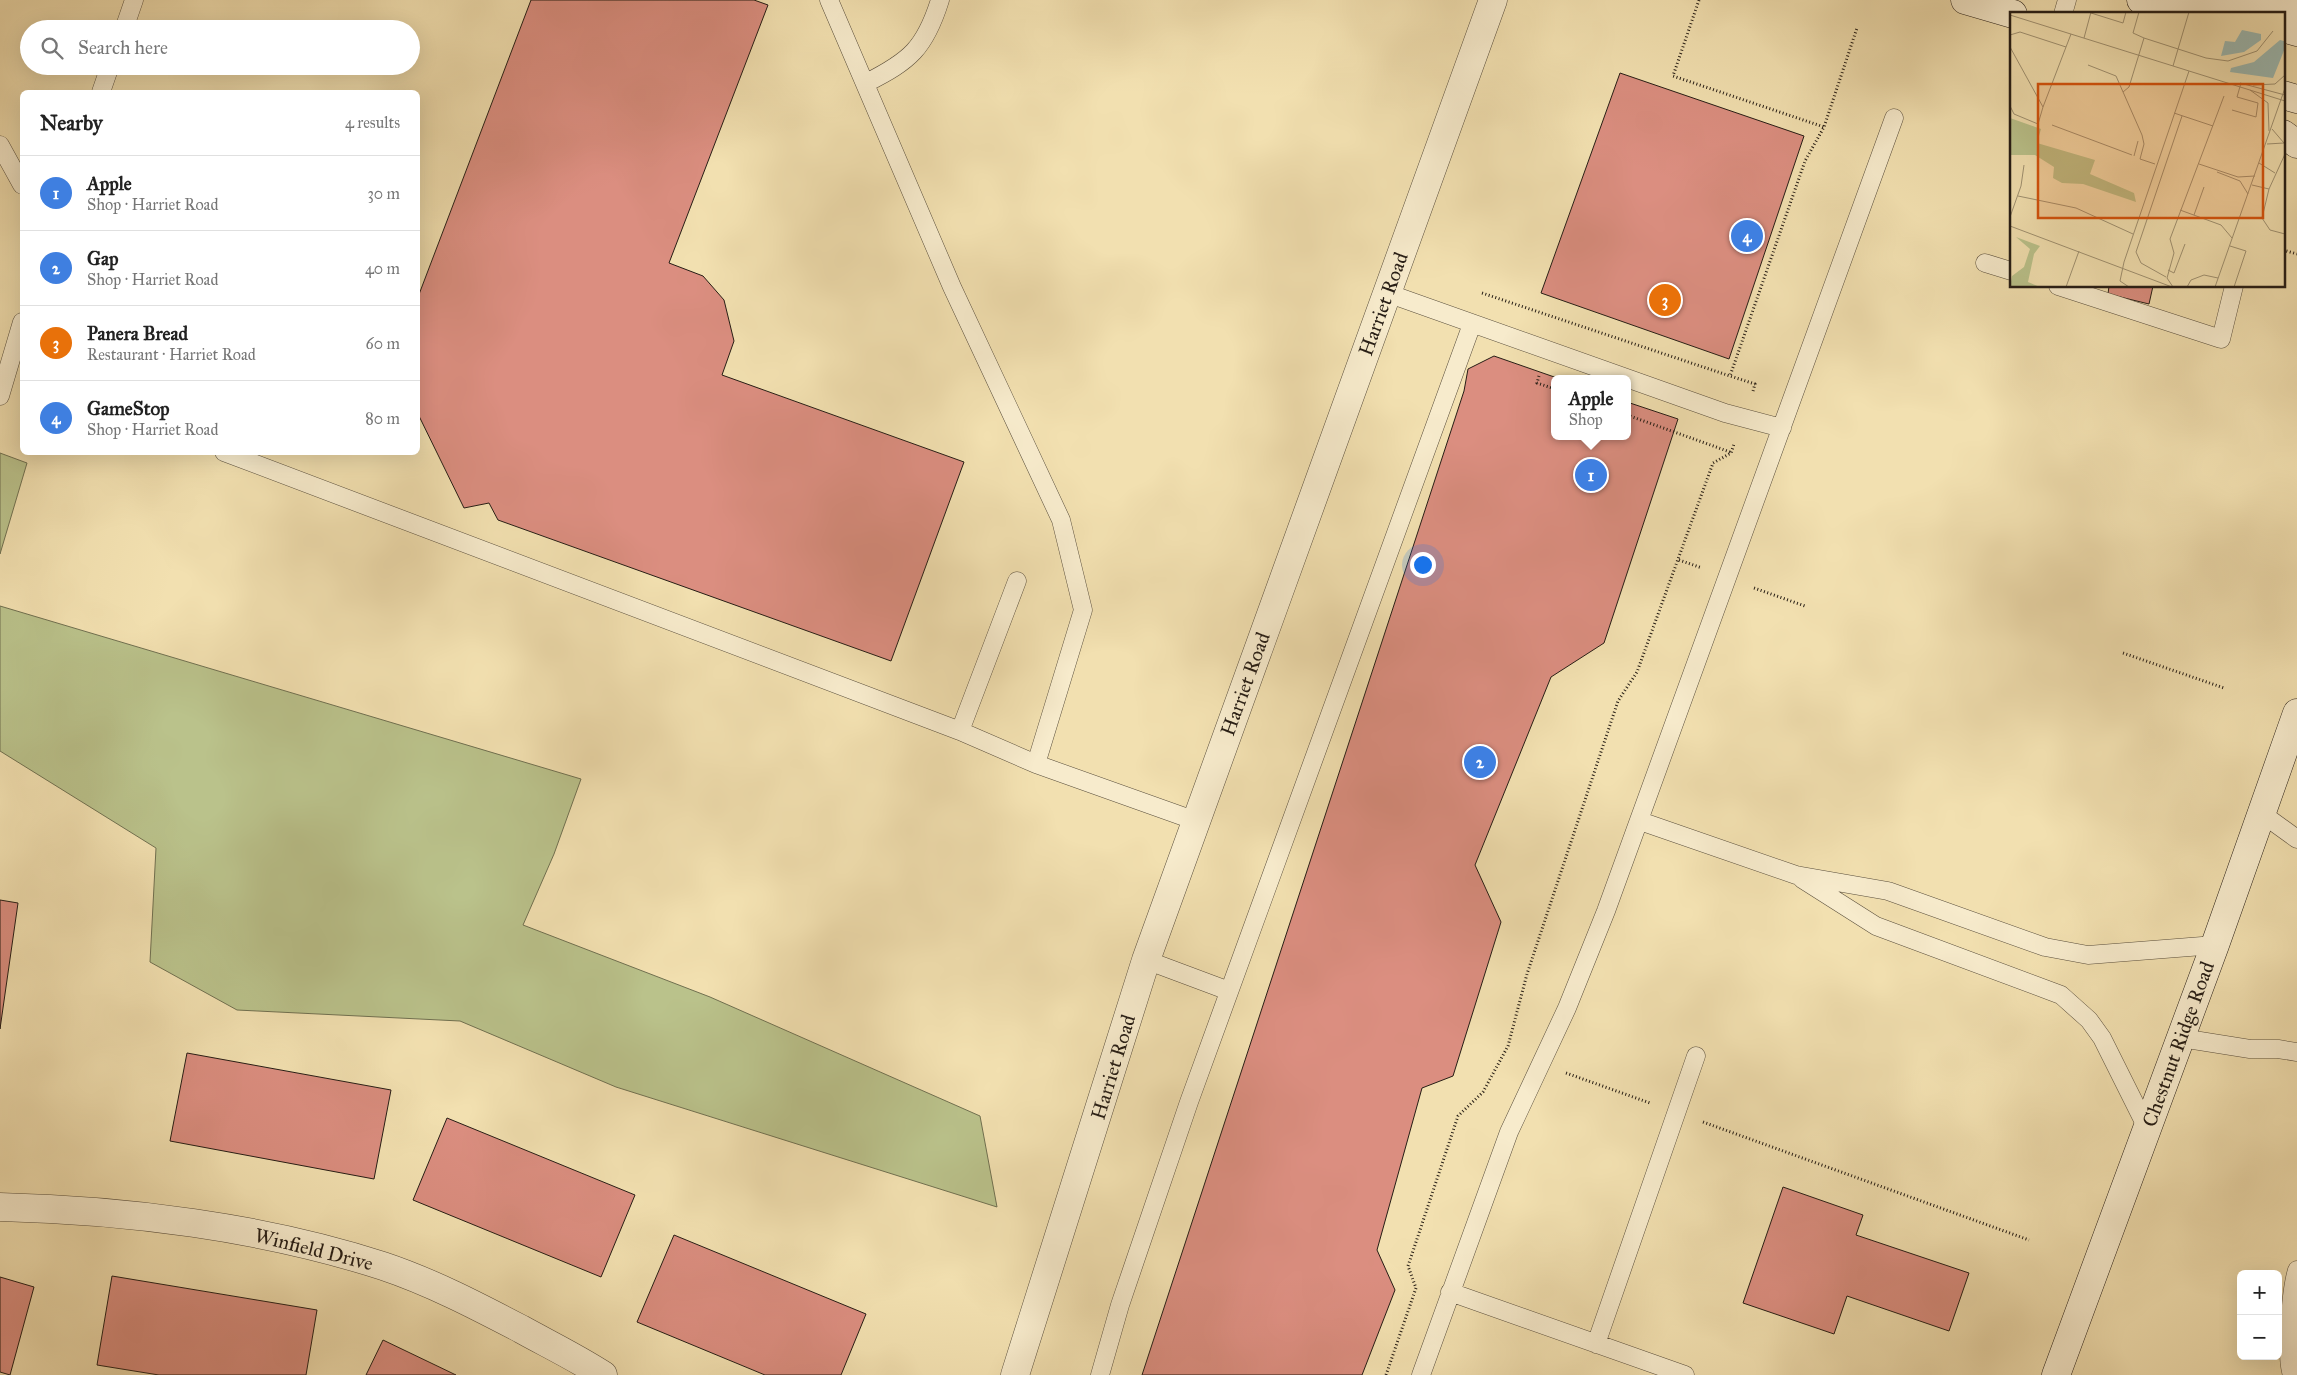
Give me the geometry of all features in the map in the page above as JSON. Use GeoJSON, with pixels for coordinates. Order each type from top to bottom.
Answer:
{"type":"FeatureCollection","features":[{"type":"Feature","properties":{"kind":"street","name":"Harriet Road"},"geometry":{"type":"LineString","coordinates":[[1015,1375],[1146,960],[1494,0]]}},
{"type":"Feature","properties":{"kind":"street"},"geometry":{"type":"LineString","coordinates":[[1965,0],[2010,13]]}},
{"type":"Feature","properties":{"kind":"street"},"geometry":{"type":"LineString","coordinates":[[2141,0],[2211,11],[2297,10]]}},
{"type":"Feature","properties":{"kind":"street"},"geometry":{"type":"LineString","coordinates":[[2284,28],[2297,32]]}},
{"type":"Feature","properties":{"kind":"street"},"geometry":{"type":"LineString","coordinates":[[2284,95],[2297,99]]}},
{"type":"Feature","properties":{"kind":"street"},"geometry":{"type":"LineString","coordinates":[[2284,135],[2297,144]]}},
{"type":"Feature","properties":{"kind":"street","name":"Chestnut Ridge Road"},"geometry":{"type":"LineString","coordinates":[[2056,1375],[2215,945],[2297,713]]}},
{"type":"Feature","properties":{"kind":"street","name":"Winfield Drive"},"geometry":{"type":"LineString","coordinates":[[0,1207],[60,1208],[213,1226],[293,1240],[385,1266],[468,1302],[603,1375]]}},
{"type":"Feature","properties":{"kind":"lane"},"geometry":{"type":"LineString","coordinates":[[127,20],[134,0]]}},
{"type":"Feature","properties":{"kind":"lane"},"geometry":{"type":"LineString","coordinates":[[829,0],[952,287],[1061,520],[1083,610],[1036,764]]}},
{"type":"Feature","properties":{"kind":"lane"},"geometry":{"type":"LineString","coordinates":[[866,83],[894,69],[918,48],[930,28],[940,0]]}},
{"type":"Feature","properties":{"kind":"lane"},"geometry":{"type":"LineString","coordinates":[[102,90],[107,75]]}},
{"type":"Feature","properties":{"kind":"lane"},"geometry":{"type":"LineString","coordinates":[[1421,1375],[1509,1132],[1587,959],[1640,822],[1894,118]]}},
{"type":"Feature","properties":{"kind":"lane"},"geometry":{"type":"LineString","coordinates":[[0,145],[20,181]]}},
{"type":"Feature","properties":{"kind":"lane"},"geometry":{"type":"LineString","coordinates":[[1985,263],[2010,271]]}},
{"type":"Feature","properties":{"kind":"lane"},"geometry":{"type":"LineString","coordinates":[[2064,288],[2221,339],[2234,288]]}},
{"type":"Feature","properties":{"kind":"lane"},"geometry":{"type":"LineString","coordinates":[[1387,293],[1620,375]]}},
{"type":"Feature","properties":{"kind":"lane"},"geometry":{"type":"LineString","coordinates":[[1100,1375],[1120,1305],[1229,991],[1472,324]]}},
{"type":"Feature","properties":{"kind":"lane"},"geometry":{"type":"LineString","coordinates":[[0,396],[20,329]]}},
{"type":"Feature","properties":{"kind":"lane"},"geometry":{"type":"LineString","coordinates":[[1631,379],[1744,418],[1782,428]]}},
{"type":"Feature","properties":{"kind":"lane"},"geometry":{"type":"LineString","coordinates":[[232,455],[960,731],[1036,764],[1196,822]]}},
{"type":"Feature","properties":{"kind":"lane"},"geometry":{"type":"LineString","coordinates":[[960,731],[1017,581]]}},
{"type":"Feature","properties":{"kind":"lane"},"geometry":{"type":"LineString","coordinates":[[2262,813],[2297,839]]}},
{"type":"Feature","properties":{"kind":"lane"},"geometry":{"type":"LineString","coordinates":[[1640,822],[1796,875],[1888,892],[2045,947],[2088,955],[2215,945]]}},
{"type":"Feature","properties":{"kind":"lane"},"geometry":{"type":"LineString","coordinates":[[1796,875],[1876,926],[2061,995],[2089,1020],[2102,1038],[2147,1128]]}},
{"type":"Feature","properties":{"kind":"lane"},"geometry":{"type":"LineString","coordinates":[[1146,960],[1229,991]]}},
{"type":"Feature","properties":{"kind":"lane"},"geometry":{"type":"LineString","coordinates":[[2181,1038],[2250,1049],[2278,1049],[2297,1052]]}},
{"type":"Feature","properties":{"kind":"lane"},"geometry":{"type":"LineString","coordinates":[[1596,1344],[1696,1056]]}},
{"type":"Feature","properties":{"kind":"lane"},"geometry":{"type":"LineString","coordinates":[[2292,1375],[2289,1368],[2290,1324],[2297,1270]]}},
{"type":"Feature","properties":{"kind":"lane"},"geometry":{"type":"LineString","coordinates":[[1450,1292],[1685,1375]]}},
{"type":"Feature","properties":{"kind":"path"},"geometry":{"type":"LineString","coordinates":[[1699,0],[1673,76],[1824,127]]}},
{"type":"Feature","properties":{"kind":"path"},"geometry":{"type":"LineString","coordinates":[[1730,376],[1805,161],[1824,127],[1857,28]]}},
{"type":"Feature","properties":{"kind":"path"},"geometry":{"type":"LineString","coordinates":[[2284,250],[2297,254]]}},
{"type":"Feature","properties":{"kind":"path"},"geometry":{"type":"LineString","coordinates":[[1386,1375],[1416,1288],[1408,1266],[1458,1116],[1483,1092],[1508,1046],[1527,974],[1618,701],[1637,672],[1713,463],[1731,453],[1755,384],[1482,293]]}},
{"type":"Feature","properties":{"kind":"path"},"geometry":{"type":"LineString","coordinates":[[1631,416],[1731,453]]}},
{"type":"Feature","properties":{"kind":"path"},"geometry":{"type":"LineString","coordinates":[[2123,653],[2224,688]]}},
{"type":"Feature","properties":{"kind":"path"},"geometry":{"type":"LineString","coordinates":[[1508,1046],[1541,1063],[1622,1095],[1677,1112],[2029,1240]]}},
{"type":"Feature","properties":{"kind":"green space"},"geometry":{"type":"Polygon","coordinates":[[[0,453],[27,463],[0,554],[0,453]]]}},
{"type":"Feature","properties":{"kind":"green space"},"geometry":{"type":"Polygon","coordinates":[[[0,606],[581,779],[554,854],[523,925],[710,997],[980,1116],[997,1207],[616,1087],[460,1021],[237,1010],[150,962],[156,848],[0,751],[0,606]]]}},
{"type":"Feature","properties":{"kind":"building"},"geometry":{"type":"Polygon","coordinates":[[[531,0],[754,0],[768,5],[669,263],[703,276],[724,300],[734,341],[722,375],[964,462],[891,661],[498,520],[489,503],[464,508],[420,418],[420,292],[531,0]]]}},
{"type":"Feature","properties":{"kind":"building"},"geometry":{"type":"Polygon","coordinates":[[[1620,73],[1804,136],[1729,359],[1541,293],[1620,73]]]}},
{"type":"Feature","properties":{"kind":"building"},"geometry":{"type":"Polygon","coordinates":[[[2109,288],[2153,288],[2149,304],[2108,294],[2109,288]]]}},
{"type":"Feature","properties":{"kind":"building"},"geometry":{"type":"Polygon","coordinates":[[[1494,356],[1551,376],[1551,440],[1631,440],[1631,403],[1678,419],[1604,643],[1551,677],[1475,865],[1501,922],[1453,1076],[1422,1088],[1377,1250],[1395,1290],[1362,1375],[1142,1375],[1464,391],[1468,369],[1494,356]]]}},
{"type":"Feature","properties":{"kind":"building"},"geometry":{"type":"Polygon","coordinates":[[[0,900],[18,903],[0,1029],[0,900]]]}},
{"type":"Feature","properties":{"kind":"building"},"geometry":{"type":"Polygon","coordinates":[[[187,1053],[391,1090],[374,1179],[170,1141],[187,1053]]]}},
{"type":"Feature","properties":{"kind":"building"},"geometry":{"type":"Polygon","coordinates":[[[447,1118],[635,1195],[601,1277],[413,1200],[447,1118]]]}},
{"type":"Feature","properties":{"kind":"building"},"geometry":{"type":"Polygon","coordinates":[[[1783,1187],[1863,1215],[1856,1235],[1969,1273],[1949,1331],[1847,1296],[1834,1334],[1743,1303],[1783,1187]]]}},
{"type":"Feature","properties":{"kind":"building"},"geometry":{"type":"Polygon","coordinates":[[[674,1235],[866,1314],[841,1375],[765,1375],[637,1322],[674,1235]]]}},
{"type":"Feature","properties":{"kind":"building"},"geometry":{"type":"Polygon","coordinates":[[[112,1276],[317,1310],[306,1375],[159,1375],[97,1365],[112,1276]]]}},
{"type":"Feature","properties":{"kind":"building"},"geometry":{"type":"Polygon","coordinates":[[[0,1277],[34,1287],[10,1375],[0,1372],[0,1277]]]}},
{"type":"Feature","properties":{"kind":"building"},"geometry":{"type":"Polygon","coordinates":[[[383,1340],[456,1375],[366,1375],[383,1340]]]}},
{"type":"Feature","properties":{"kind":"place","name":"GameStop"},"geometry":{"type":"Point","coordinates":[1747,236]}},
{"type":"Feature","properties":{"kind":"place","name":"Panera Bread"},"geometry":{"type":"Point","coordinates":[1665,300]}},
{"type":"Feature","properties":{"kind":"place","name":"Apple"},"geometry":{"type":"Point","coordinates":[1591,475]}},
{"type":"Feature","properties":{"kind":"place","name":"Gap"},"geometry":{"type":"Point","coordinates":[1480,762]}}]}
